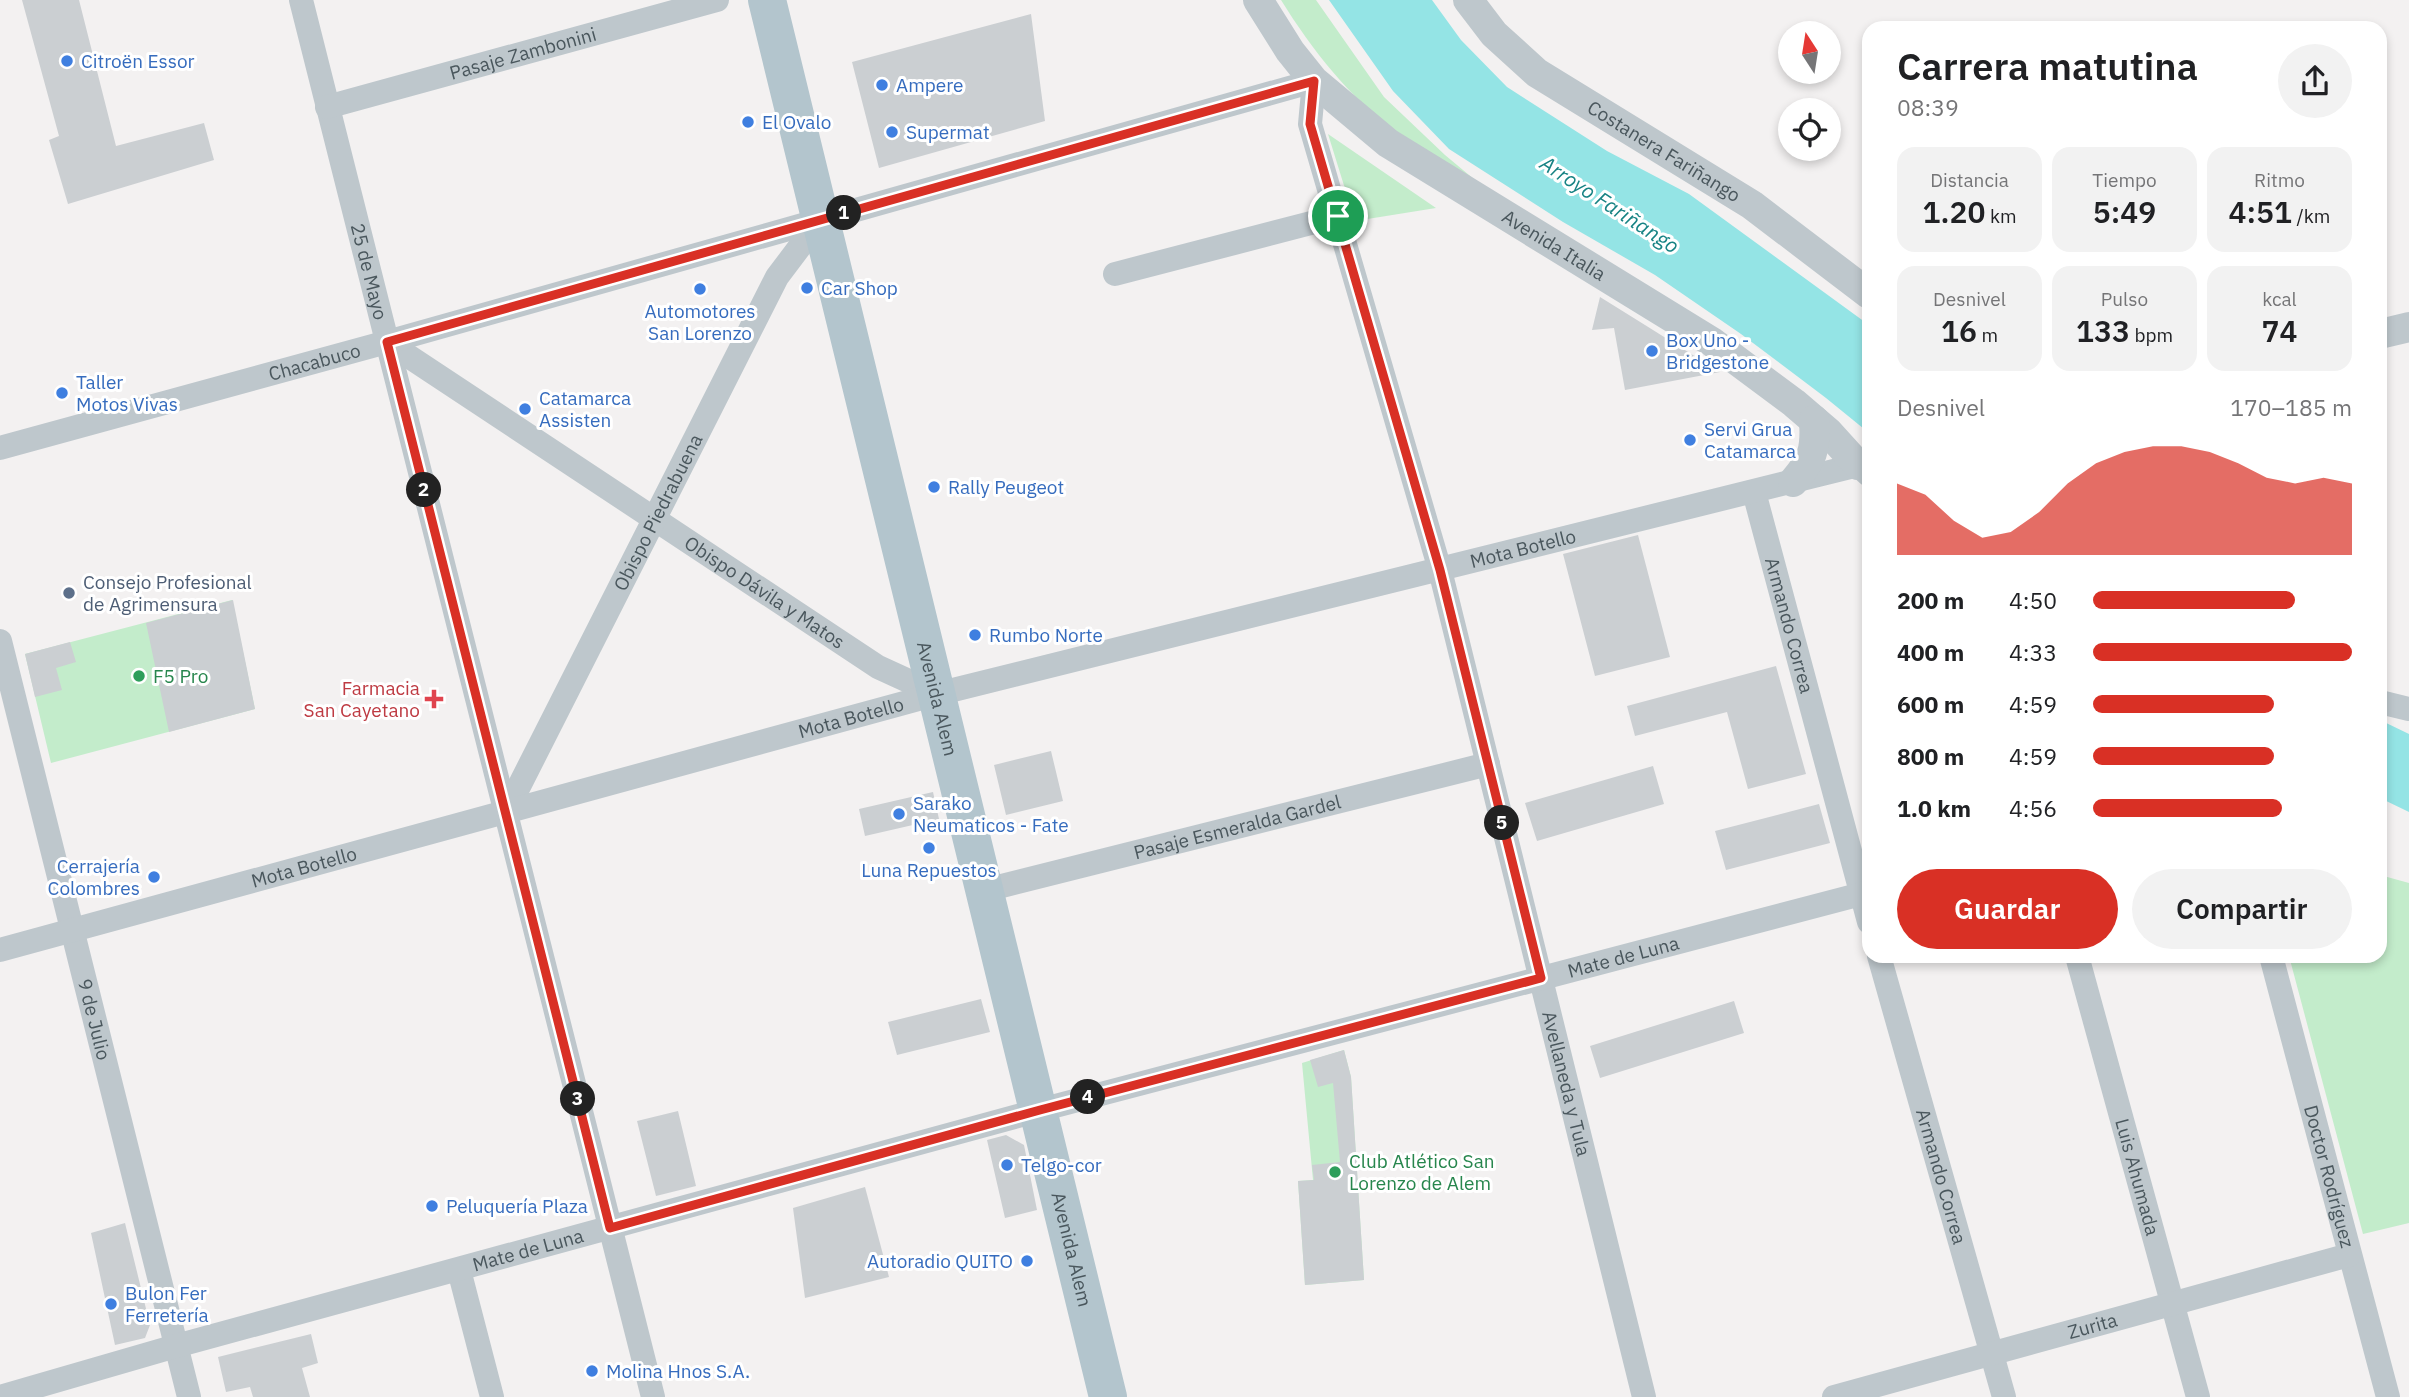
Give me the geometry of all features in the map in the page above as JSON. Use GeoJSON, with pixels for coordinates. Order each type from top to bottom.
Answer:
{"type":"FeatureCollection","features":[{"type":"Feature","properties":{"kind":"main road","name":"Avenida Alem"},"geometry":{"type":"LineString","coordinates":[[767,0],[1108,1397]]}},
{"type":"Feature","properties":{"kind":"street","name":"25 de Mayo"},"geometry":{"type":"LineString","coordinates":[[301,0],[653,1397]]}},
{"type":"Feature","properties":{"kind":"street","name":"Pasaje Zambonini"},"geometry":{"type":"LineString","coordinates":[[327,107],[717,0]]}},
{"type":"Feature","properties":{"kind":"street","name":"Avenida Italia"},"geometry":{"type":"LineString","coordinates":[[1258,0],[1290,51],[1314,81],[1388,143],[1712,342],[1794,403],[1862,465]]}},
{"type":"Feature","properties":{"kind":"street","name":"Costanera Fariñango"},"geometry":{"type":"LineString","coordinates":[[1468,0],[1494,34],[1537,73],[1752,205],[1862,289]]}},
{"type":"Feature","properties":{"kind":"street","name":"Chacabuco"},"geometry":{"type":"LineString","coordinates":[[0,448],[1314,81]]}},
{"type":"Feature","properties":{"kind":"street","name":"Avellaneda y Tula"},"geometry":{"type":"LineString","coordinates":[[1314,81],[1310,124],[1440,570],[1644,1397]]}},
{"type":"Feature","properties":{"kind":"street"},"geometry":{"type":"LineString","coordinates":[[1115,274],[1338,216]]}},
{"type":"Feature","properties":{"kind":"street","name":"Obispo Piedrabuena"},"geometry":{"type":"LineString","coordinates":[[506,811],[777,277],[821,220]]}},
{"type":"Feature","properties":{"kind":"street"},"geometry":{"type":"LineString","coordinates":[[2387,332],[2409,327]]}},
{"type":"Feature","properties":{"kind":"street","name":"Obispo Dávila y Matos"},"geometry":{"type":"LineString","coordinates":[[387,342],[878,667],[937,694]]}},
{"type":"Feature","properties":{"kind":"street"},"geometry":{"type":"LineString","coordinates":[[1793,482],[1806,467],[1816,443],[1814,420]]}},
{"type":"Feature","properties":{"kind":"street","name":"Mota Botello"},"geometry":{"type":"LineString","coordinates":[[0,950],[937,694],[1793,482],[1862,469]]}},
{"type":"Feature","properties":{"kind":"street","name":"Armando Correa"},"geometry":{"type":"LineString","coordinates":[[1754,492],[1862,882]]}},
{"type":"Feature","properties":{"kind":"street","name":"9 de Julio"},"geometry":{"type":"LineString","coordinates":[[0,640],[189,1397]]}},
{"type":"Feature","properties":{"kind":"street"},"geometry":{"type":"LineString","coordinates":[[2387,704],[2409,709]]}},
{"type":"Feature","properties":{"kind":"street","name":"Pasaje Esmeralda Gardel"},"geometry":{"type":"LineString","coordinates":[[986,890],[1488,764]]}},
{"type":"Feature","properties":{"kind":"street","name":"Mate de Luna"},"geometry":{"type":"LineString","coordinates":[[0,1397],[176,1346],[1040,1110],[1862,894]]}},
{"type":"Feature","properties":{"kind":"street","name":"Armando Correa"},"geometry":{"type":"LineString","coordinates":[[1881,963],[1994,1354],[2004,1397]]}},
{"type":"Feature","properties":{"kind":"street","name":"Luis Ahumada"},"geometry":{"type":"LineString","coordinates":[[2079,963],[2199,1397]]}},
{"type":"Feature","properties":{"kind":"street","name":"Doctor Rodríguez"},"geometry":{"type":"LineString","coordinates":[[2273,963],[2348,1255],[2388,1397]]}},
{"type":"Feature","properties":{"kind":"street","name":"Zurita"},"geometry":{"type":"LineString","coordinates":[[1834,1397],[2348,1255]]}},
{"type":"Feature","properties":{"kind":"street"},"geometry":{"type":"LineString","coordinates":[[459,1270],[492,1397]]}},
{"type":"Feature","properties":{"kind":"green space"},"geometry":{"type":"Polygon","coordinates":[[[1281,0],[1316,0],[1384,97],[1481,185],[1428,154],[1380,120],[1348,89],[1319,55],[1281,0]]]}},
{"type":"Feature","properties":{"kind":"green space"},"geometry":{"type":"Polygon","coordinates":[[[1328,134],[1436,208],[1355,221],[1328,134]]]}},
{"type":"Feature","properties":{"kind":"green space","name":"F5 Pro"},"geometry":{"type":"Polygon","coordinates":[[[232,600],[255,709],[51,763],[25,654],[232,600]]]}},
{"type":"Feature","properties":{"kind":"green space"},"geometry":{"type":"Polygon","coordinates":[[[2387,877],[2409,883],[2409,1223],[2363,1234],[2291,963],[2387,963],[2387,877]]]}},
{"type":"Feature","properties":{"kind":"green space","name":"Club Atlético San Lorenzo de Alem"},"geometry":{"type":"Polygon","coordinates":[[[1344,1050],[1351,1077],[1364,1280],[1305,1285],[1298,1181],[1313,1180],[1302,1063],[1344,1050]]]}},
{"type":"Feature","properties":{"kind":"water","name":"Arroyo Fariñango"},"geometry":{"type":"Polygon","coordinates":[[[1329,0],[1432,0],[1461,40],[1507,87],[1607,151],[1689,194],[1862,320],[1862,427],[1741,334],[1655,275],[1563,222],[1449,149],[1393,91],[1329,0]]]}},
{"type":"Feature","properties":{"kind":"water"},"geometry":{"type":"Polygon","coordinates":[[[2387,723],[2409,734],[2409,812],[2387,801],[2387,723]]]}},
{"type":"Feature","properties":{"kind":"building","name":"Citroën Essor"},"geometry":{"type":"Polygon","coordinates":[[[22,0],[79,0],[116,146],[204,123],[214,160],[68,204],[49,140],[59,136],[22,0]]]}},
{"type":"Feature","properties":{"kind":"building"},"geometry":{"type":"Polygon","coordinates":[[[1031,14],[1045,121],[879,168],[852,62],[1031,14]]]}},
{"type":"Feature","properties":{"kind":"building","name":"Box Uno - Bridgestone"},"geometry":{"type":"Polygon","coordinates":[[[1600,297],[1720,372],[1625,390],[1614,328],[1592,330],[1600,297]]]}},
{"type":"Feature","properties":{"kind":"building"},"geometry":{"type":"Polygon","coordinates":[[[1638,535],[1670,657],[1595,676],[1563,554],[1638,535]]]}},
{"type":"Feature","properties":{"kind":"building"},"geometry":{"type":"Polygon","coordinates":[[[233,600],[255,709],[169,732],[146,623],[233,600]]]}},
{"type":"Feature","properties":{"kind":"building"},"geometry":{"type":"Polygon","coordinates":[[[70,642],[76,662],[56,668],[62,690],[35,697],[25,654],[70,642]]]}},
{"type":"Feature","properties":{"kind":"building"},"geometry":{"type":"Polygon","coordinates":[[[1776,666],[1806,774],[1748,789],[1727,712],[1635,736],[1627,706],[1776,666]]]}},
{"type":"Feature","properties":{"kind":"building"},"geometry":{"type":"Polygon","coordinates":[[[1051,751],[1063,801],[1006,815],[994,765],[1051,751]]]}},
{"type":"Feature","properties":{"kind":"building"},"geometry":{"type":"Polygon","coordinates":[[[1653,766],[1664,804],[1537,841],[1525,803],[1653,766]]]}},
{"type":"Feature","properties":{"kind":"building","name":"Sarako Neumaticos - Fate"},"geometry":{"type":"Polygon","coordinates":[[[933,792],[939,819],[865,836],[859,809],[933,792]]]}},
{"type":"Feature","properties":{"kind":"building"},"geometry":{"type":"Polygon","coordinates":[[[1819,804],[1830,843],[1726,870],[1715,831],[1819,804]]]}},
{"type":"Feature","properties":{"kind":"building"},"geometry":{"type":"Polygon","coordinates":[[[981,999],[990,1032],[897,1055],[888,1022],[981,999]]]}},
{"type":"Feature","properties":{"kind":"building"},"geometry":{"type":"Polygon","coordinates":[[[1734,1001],[1744,1033],[1600,1078],[1590,1046],[1734,1001]]]}},
{"type":"Feature","properties":{"kind":"building","name":"Club Atlético San Lorenzo de Alem"},"geometry":{"type":"Polygon","coordinates":[[[1344,1050],[1351,1077],[1364,1280],[1305,1285],[1298,1181],[1314,1180],[1312,1165],[1340,1162],[1333,1083],[1318,1087],[1310,1060],[1344,1050]]]}},
{"type":"Feature","properties":{"kind":"building"},"geometry":{"type":"Polygon","coordinates":[[[678,1111],[696,1186],[656,1196],[637,1121],[678,1111]]]}},
{"type":"Feature","properties":{"kind":"building"},"geometry":{"type":"Polygon","coordinates":[[[1006,1135],[1024,1145],[1037,1210],[1005,1218],[987,1140],[1006,1135]]]}},
{"type":"Feature","properties":{"kind":"building"},"geometry":{"type":"Polygon","coordinates":[[[865,1187],[889,1277],[805,1298],[793,1208],[865,1187]]]}},
{"type":"Feature","properties":{"kind":"building"},"geometry":{"type":"Polygon","coordinates":[[[125,1223],[150,1325],[145,1338],[115,1345],[91,1233],[125,1223]]]}},
{"type":"Feature","properties":{"kind":"building"},"geometry":{"type":"Polygon","coordinates":[[[311,1334],[318,1363],[302,1368],[310,1397],[253,1397],[250,1387],[226,1392],[218,1357],[311,1334]]]}},
{"type":"Feature","properties":{"kind":"place","name":"Citroën Essor"},"geometry":{"type":"Point","coordinates":[67,61]}},
{"type":"Feature","properties":{"kind":"place","name":"Ampere"},"geometry":{"type":"Point","coordinates":[882,85]}},
{"type":"Feature","properties":{"kind":"place","name":"El Ovalo"},"geometry":{"type":"Point","coordinates":[748,122]}},
{"type":"Feature","properties":{"kind":"place","name":"Supermat"},"geometry":{"type":"Point","coordinates":[892,132]}},
{"type":"Feature","properties":{"kind":"place","name":"Car Shop"},"geometry":{"type":"Point","coordinates":[807,288]}},
{"type":"Feature","properties":{"kind":"place","name":"Automotores San Lorenzo"},"geometry":{"type":"Point","coordinates":[700,289]}},
{"type":"Feature","properties":{"kind":"place","name":"Box Uno - Bridgestone"},"geometry":{"type":"Point","coordinates":[1652,351]}},
{"type":"Feature","properties":{"kind":"place","name":"Taller Motos Vivas"},"geometry":{"type":"Point","coordinates":[62,393]}},
{"type":"Feature","properties":{"kind":"place","name":"Catamarca Assisten"},"geometry":{"type":"Point","coordinates":[525,409]}},
{"type":"Feature","properties":{"kind":"place","name":"Servi Grua Catamarca"},"geometry":{"type":"Point","coordinates":[1690,440]}},
{"type":"Feature","properties":{"kind":"place","name":"Rally Peugeot"},"geometry":{"type":"Point","coordinates":[934,487]}},
{"type":"Feature","properties":{"kind":"place","name":"Consejo Profesional de Agrimensura"},"geometry":{"type":"Point","coordinates":[69,593]}},
{"type":"Feature","properties":{"kind":"place","name":"Rumbo Norte"},"geometry":{"type":"Point","coordinates":[975,635]}},
{"type":"Feature","properties":{"kind":"place","name":"F5 Pro"},"geometry":{"type":"Point","coordinates":[139,676]}},
{"type":"Feature","properties":{"kind":"place","name":"Farmacia San Cayetano"},"geometry":{"type":"Point","coordinates":[434,699]}},
{"type":"Feature","properties":{"kind":"place","name":"Sarako Neumaticos - Fate"},"geometry":{"type":"Point","coordinates":[899,814]}},
{"type":"Feature","properties":{"kind":"place","name":"Luna Repuestos"},"geometry":{"type":"Point","coordinates":[929,848]}},
{"type":"Feature","properties":{"kind":"place","name":"Cerrajería Colombres"},"geometry":{"type":"Point","coordinates":[154,877]}},
{"type":"Feature","properties":{"kind":"place","name":"Telgo-cor"},"geometry":{"type":"Point","coordinates":[1007,1165]}},
{"type":"Feature","properties":{"kind":"place","name":"Club Atlético San Lorenzo de Alem"},"geometry":{"type":"Point","coordinates":[1335,1172]}},
{"type":"Feature","properties":{"kind":"place","name":"Peluquería Plaza"},"geometry":{"type":"Point","coordinates":[432,1206]}},
{"type":"Feature","properties":{"kind":"place","name":"Autoradio QUITO"},"geometry":{"type":"Point","coordinates":[1027,1261]}},
{"type":"Feature","properties":{"kind":"place","name":"Bulon Fer Ferretería"},"geometry":{"type":"Point","coordinates":[111,1304]}},
{"type":"Feature","properties":{"kind":"place","name":"Molina Hnos S.A."},"geometry":{"type":"Point","coordinates":[592,1371]}},
{"type":"Feature","properties":{"kind":"route"},"geometry":{"type":"LineString","coordinates":[[1314,81],[1310,124],[1338,216],[1440,570],[1541,978],[1040,1110],[610,1228],[387,342],[1314,81]]}}]}
